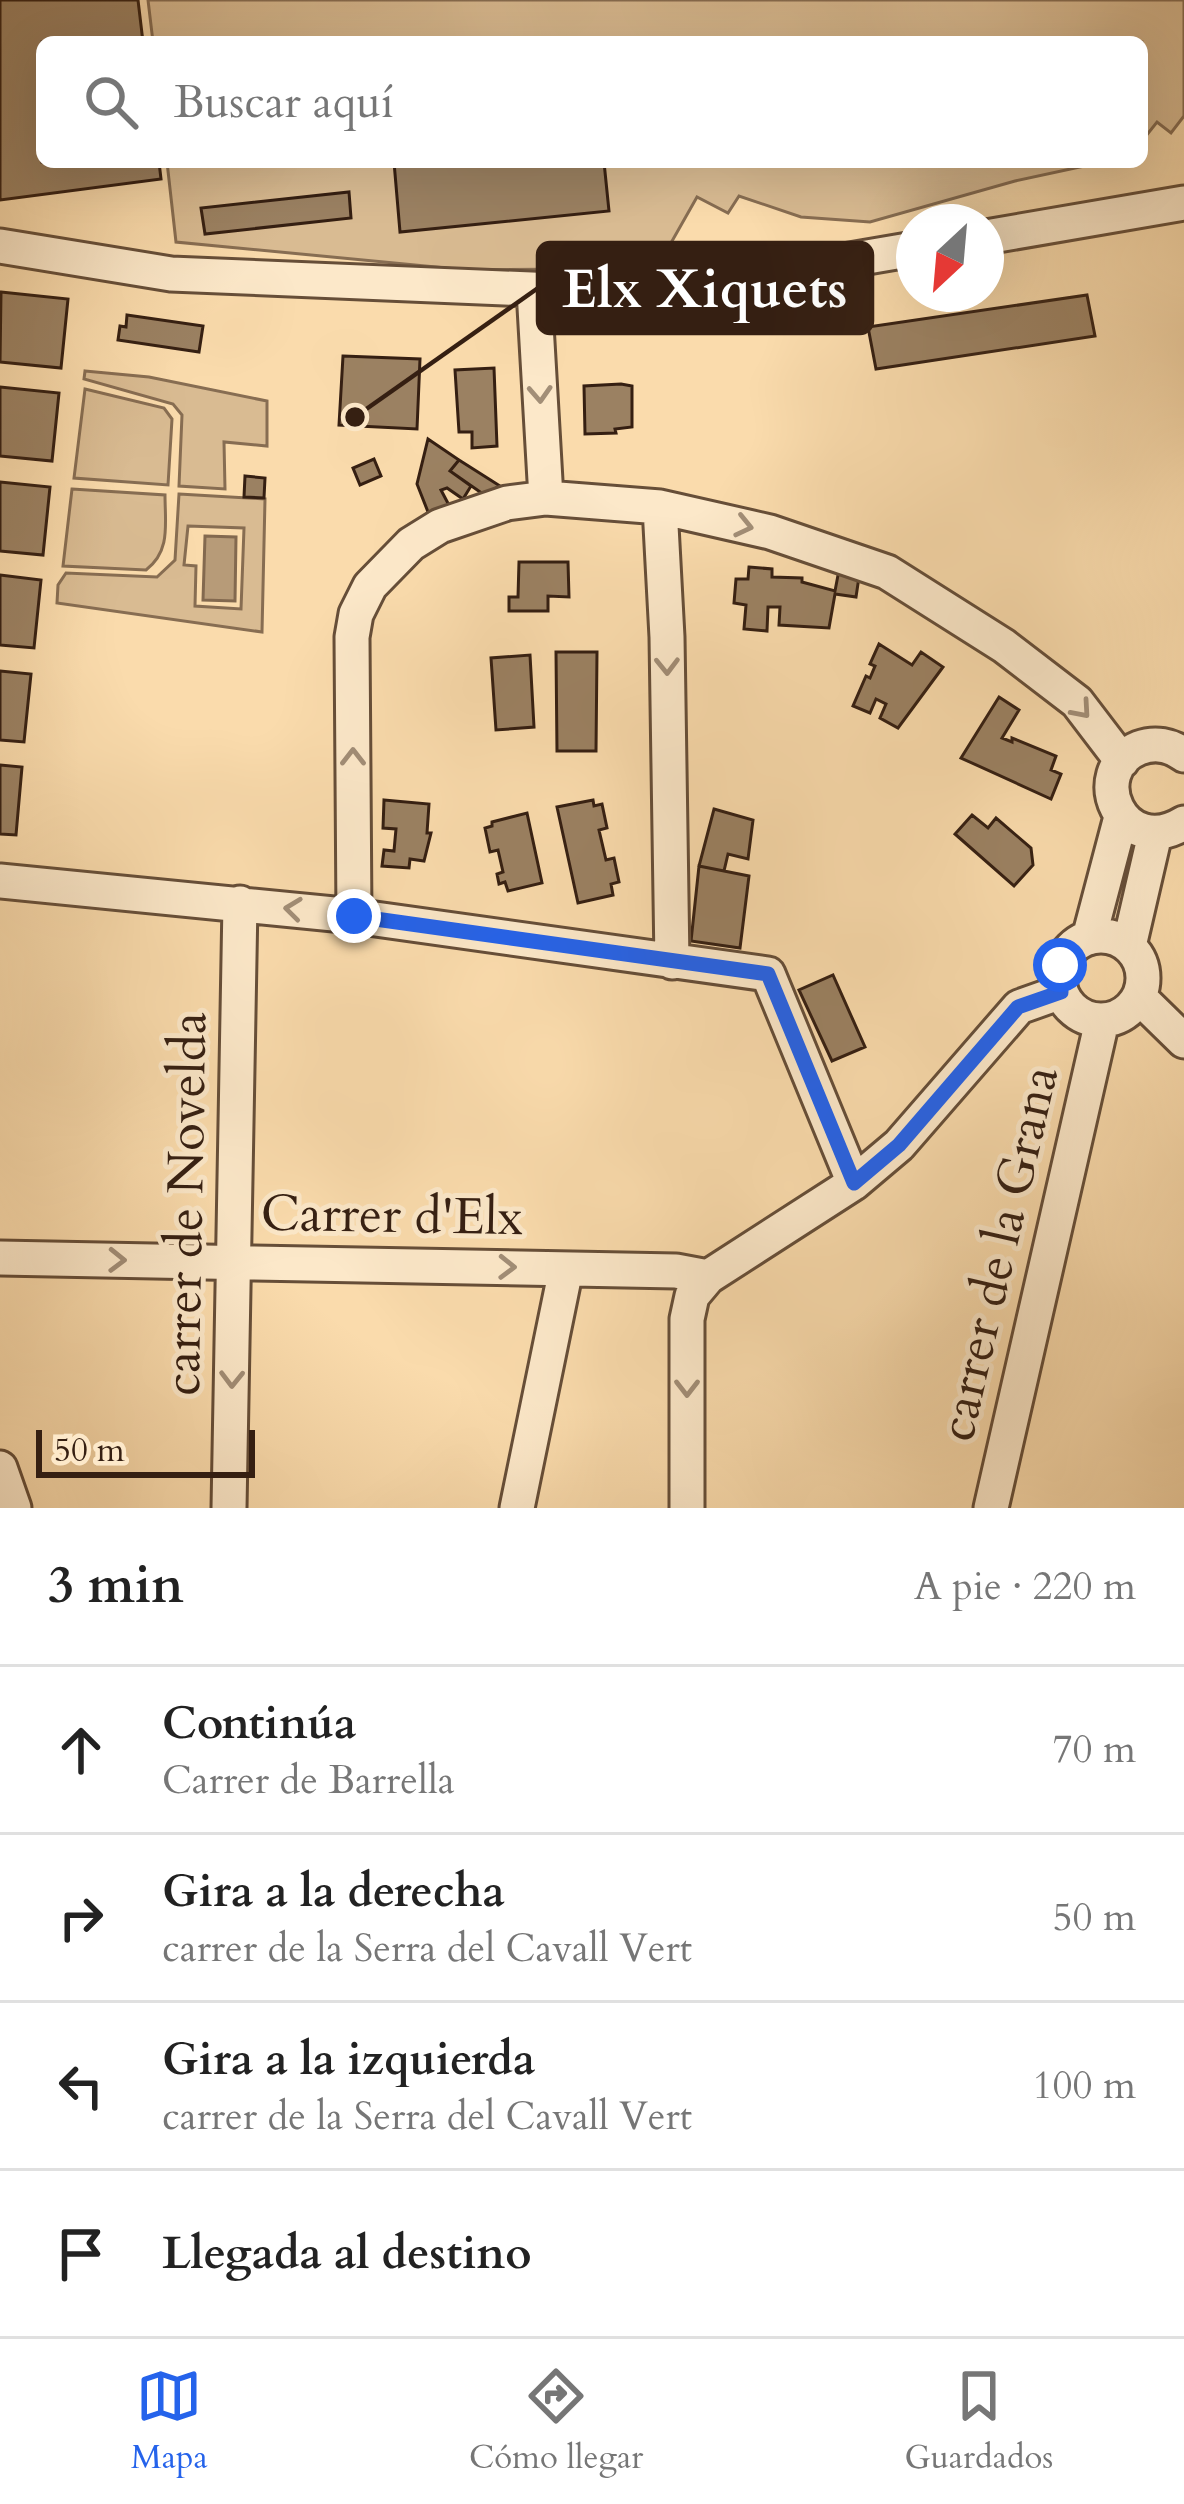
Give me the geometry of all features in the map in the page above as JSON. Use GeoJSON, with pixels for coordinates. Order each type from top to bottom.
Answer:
{"type":"FeatureCollection","features":[{"type":"Feature","properties":{"kind":"street"},"geometry":{"type":"LineString","coordinates":[[1004,234],[1184,203]]}},
{"type":"Feature","properties":{"kind":"street"},"geometry":{"type":"LineString","coordinates":[[0,246],[170,274],[650,294],[896,252]]}},
{"type":"Feature","properties":{"kind":"street"},"geometry":{"type":"LineString","coordinates":[[534,290],[546,497]]}},
{"type":"Feature","properties":{"kind":"street"},"geometry":{"type":"LineString","coordinates":[[354,916],[352,637],[356,614],[386,566],[440,526],[507,503],[546,497],[661,508],[770,532],[887,572],[1004,646],[1078,702],[1122,761]]}},
{"type":"Feature","properties":{"kind":"street"},"geometry":{"type":"LineString","coordinates":[[661,508],[672,962]]}},
{"type":"Feature","properties":{"kind":"street"},"geometry":{"type":"LineString","coordinates":[[1130,946],[1169,829],[1131,826],[1121,817],[1112,789],[1122,761],[1147,746],[1162,745],[1184,755]]}},
{"type":"Feature","properties":{"kind":"street"},"geometry":{"type":"LineString","coordinates":[[1089,938],[1121,817]]}},
{"type":"Feature","properties":{"kind":"street"},"geometry":{"type":"LineString","coordinates":[[0,880],[354,916],[768,974],[854,1183]]}},
{"type":"Feature","properties":{"kind":"street","name":"carrer de Novelda"},"geometry":{"type":"LineString","coordinates":[[229,1508],[241,903]]}},
{"type":"Feature","properties":{"kind":"street"},"geometry":{"type":"LineString","coordinates":[[1089,938],[1117,938],[1130,946],[1143,970],[1139,997],[1123,1015],[1102,1021],[1077,1013],[1061,992],[1060,965],[1066,953],[1089,938]]}},
{"type":"Feature","properties":{"kind":"street"},"geometry":{"type":"LineString","coordinates":[[687,1508],[687,1318],[692,1296],[707,1277],[854,1183],[899,1145],[1018,1007],[1061,992]]}},
{"type":"Feature","properties":{"kind":"street"},"geometry":{"type":"LineString","coordinates":[[1139,997],[1184,1041]]}},
{"type":"Feature","properties":{"kind":"street","name":"carrer de la Grana"},"geometry":{"type":"LineString","coordinates":[[991,1508],[1102,1021]]}},
{"type":"Feature","properties":{"kind":"street","name":"Carrer d'Elx"},"geometry":{"type":"LineString","coordinates":[[0,1258],[676,1271],[707,1277]]}},
{"type":"Feature","properties":{"kind":"street"},"geometry":{"type":"LineString","coordinates":[[518,1508],[566,1269]]}},
{"type":"Feature","properties":{"kind":"street"},"geometry":{"type":"LineString","coordinates":[[0,1468],[14,1508]]}},
{"type":"Feature","properties":{"kind":"shaded area"},"geometry":{"type":"Polygon","coordinates":[[[148,0],[1184,0],[1184,116],[1171,133],[1157,122],[1148,133],[1148,36],[152,36],[148,0]]]}},
{"type":"Feature","properties":{"kind":"shaded area"},"geometry":{"type":"Polygon","coordinates":[[[168,168],[1075,168],[934,204],[896,204],[896,215],[870,222],[801,217],[739,196],[728,213],[697,197],[663,257],[575,269],[467,270],[176,242],[168,168]]]}},
{"type":"Feature","properties":{"kind":"shaded area"},"geometry":{"type":"Polygon","coordinates":[[[85,371],[149,377],[267,401],[267,446],[224,442],[225,489],[179,486],[182,415],[173,404],[84,379],[85,371]]]}},
{"type":"Feature","properties":{"kind":"shaded area"},"geometry":{"type":"Polygon","coordinates":[[[85,389],[164,408],[172,419],[168,485],[74,478],[85,389]]]}},
{"type":"Feature","properties":{"kind":"shaded area"},"geometry":{"type":"Polygon","coordinates":[[[72,489],[165,495],[165,536],[154,563],[146,570],[63,566],[72,489]]]}},
{"type":"Feature","properties":{"kind":"shaded area"},"geometry":{"type":"Polygon","coordinates":[[[179,494],[265,499],[262,632],[57,603],[58,585],[66,573],[157,577],[175,560],[179,494]],[[188,526],[184,565],[196,566],[195,606],[241,609],[244,528],[188,526]]]}},
{"type":"Feature","properties":{"kind":"shaded area"},"geometry":{"type":"Polygon","coordinates":[[[205,536],[236,537],[235,601],[203,600],[205,536]]]}},
{"type":"Feature","properties":{"kind":"building"},"geometry":{"type":"Polygon","coordinates":[[[0,0],[138,0],[142,36],[36,36],[36,168],[160,168],[161,179],[0,200],[0,0]]]}},
{"type":"Feature","properties":{"kind":"building"},"geometry":{"type":"Polygon","coordinates":[[[395,168],[605,168],[609,211],[400,232],[395,168]]]}},
{"type":"Feature","properties":{"kind":"building"},"geometry":{"type":"Polygon","coordinates":[[[349,192],[351,218],[205,234],[201,208],[349,192]]]}},
{"type":"Feature","properties":{"kind":"building"},"geometry":{"type":"Polygon","coordinates":[[[1,292],[68,299],[61,368],[0,362],[1,292]]]}},
{"type":"Feature","properties":{"kind":"building"},"geometry":{"type":"Polygon","coordinates":[[[1087,295],[1095,336],[876,369],[868,327],[971,312],[1004,312],[1004,307],[1087,295]]]}},
{"type":"Feature","properties":{"kind":"building"},"geometry":{"type":"Polygon","coordinates":[[[127,315],[203,326],[199,352],[118,340],[127,315]]]}},
{"type":"Feature","properties":{"kind":"building"},"geometry":{"type":"Polygon","coordinates":[[[343,356],[420,359],[417,429],[339,425],[343,356]]]}},
{"type":"Feature","properties":{"kind":"building"},"geometry":{"type":"Polygon","coordinates":[[[494,368],[497,446],[472,448],[472,432],[459,432],[455,370],[494,368]]]}},
{"type":"Feature","properties":{"kind":"building"},"geometry":{"type":"Polygon","coordinates":[[[584,386],[632,386],[632,427],[585,434],[584,386]]]}},
{"type":"Feature","properties":{"kind":"building"},"geometry":{"type":"Polygon","coordinates":[[[0,387],[59,393],[52,461],[0,456],[0,387]]]}},
{"type":"Feature","properties":{"kind":"building"},"geometry":{"type":"Polygon","coordinates":[[[428,439],[459,460],[450,471],[471,486],[463,499],[447,488],[441,490],[451,509],[430,517],[417,484],[428,439]]]}},
{"type":"Feature","properties":{"kind":"building"},"geometry":{"type":"Polygon","coordinates":[[[374,459],[381,476],[360,485],[353,468],[374,459]]]}},
{"type":"Feature","properties":{"kind":"building"},"geometry":{"type":"Polygon","coordinates":[[[459,460],[500,486],[483,494],[450,471],[459,460]]]}},
{"type":"Feature","properties":{"kind":"building"},"geometry":{"type":"Polygon","coordinates":[[[245,476],[265,478],[264,498],[244,497],[245,476]]]}},
{"type":"Feature","properties":{"kind":"building"},"geometry":{"type":"Polygon","coordinates":[[[0,482],[50,487],[43,555],[0,551],[0,482]]]}},
{"type":"Feature","properties":{"kind":"building"},"geometry":{"type":"Polygon","coordinates":[[[519,562],[568,562],[569,597],[548,596],[548,611],[509,611],[509,597],[518,597],[519,562]]]}},
{"type":"Feature","properties":{"kind":"building"},"geometry":{"type":"Polygon","coordinates":[[[749,567],[772,569],[772,577],[802,578],[802,582],[835,591],[839,570],[859,577],[856,597],[835,594],[829,628],[779,625],[780,607],[768,607],[767,631],[744,629],[746,605],[734,603],[736,579],[748,579],[749,567]]]}},
{"type":"Feature","properties":{"kind":"building"},"geometry":{"type":"Polygon","coordinates":[[[0,575],[41,580],[34,648],[0,645],[0,575]]]}},
{"type":"Feature","properties":{"kind":"building"},"geometry":{"type":"Polygon","coordinates":[[[879,644],[912,665],[921,652],[943,667],[898,728],[880,718],[886,704],[876,699],[870,713],[853,706],[866,676],[870,678],[879,644]]]}},
{"type":"Feature","properties":{"kind":"building"},"geometry":{"type":"Polygon","coordinates":[[[556,652],[597,652],[596,751],[557,751],[556,652]]]}},
{"type":"Feature","properties":{"kind":"building"},"geometry":{"type":"Polygon","coordinates":[[[530,655],[534,727],[496,730],[491,658],[530,655]]]}},
{"type":"Feature","properties":{"kind":"building"},"geometry":{"type":"Polygon","coordinates":[[[0,671],[31,674],[24,742],[0,740],[0,671]]]}},
{"type":"Feature","properties":{"kind":"building"},"geometry":{"type":"Polygon","coordinates":[[[999,697],[1019,710],[1002,738],[1056,756],[1051,770],[1061,774],[1051,799],[961,758],[999,697]]]}},
{"type":"Feature","properties":{"kind":"building"},"geometry":{"type":"Polygon","coordinates":[[[0,765],[22,767],[16,835],[0,834],[0,765]]]}},
{"type":"Feature","properties":{"kind":"building"},"geometry":{"type":"Polygon","coordinates":[[[384,800],[429,804],[427,833],[431,833],[424,861],[410,859],[409,868],[382,866],[384,850],[394,851],[396,829],[383,828],[384,800]]]}},
{"type":"Feature","properties":{"kind":"building"},"geometry":{"type":"Polygon","coordinates":[[[593,800],[594,806],[602,804],[607,828],[599,830],[606,860],[614,858],[619,882],[611,884],[613,895],[578,903],[557,807],[593,800]]]}},
{"type":"Feature","properties":{"kind":"building"},"geometry":{"type":"Polygon","coordinates":[[[714,809],[753,820],[748,859],[728,854],[724,871],[699,866],[714,809]]]}},
{"type":"Feature","properties":{"kind":"building"},"geometry":{"type":"Polygon","coordinates":[[[527,813],[542,883],[508,891],[505,882],[499,884],[497,874],[503,872],[498,850],[490,852],[485,828],[527,813]]]}},
{"type":"Feature","properties":{"kind":"building"},"geometry":{"type":"Polygon","coordinates":[[[972,815],[988,828],[996,818],[1031,848],[1033,865],[1014,886],[955,834],[972,815]]]}},
{"type":"Feature","properties":{"kind":"building"},"geometry":{"type":"Polygon","coordinates":[[[699,866],[749,876],[740,948],[691,941],[699,866]]]}},
{"type":"Feature","properties":{"kind":"building"},"geometry":{"type":"Polygon","coordinates":[[[833,975],[865,1047],[832,1061],[799,990],[833,975]]]}},
{"type":"Feature","properties":{"kind":"place","name":"Elx Xiquets"},"geometry":{"type":"Point","coordinates":[355,417]}},
{"type":"Feature","properties":{"kind":"route"},"geometry":{"type":"LineString","coordinates":[[354,916],[768,974],[854,1183],[899,1145],[1018,1007],[1061,992],[1060,965]]}}]}
